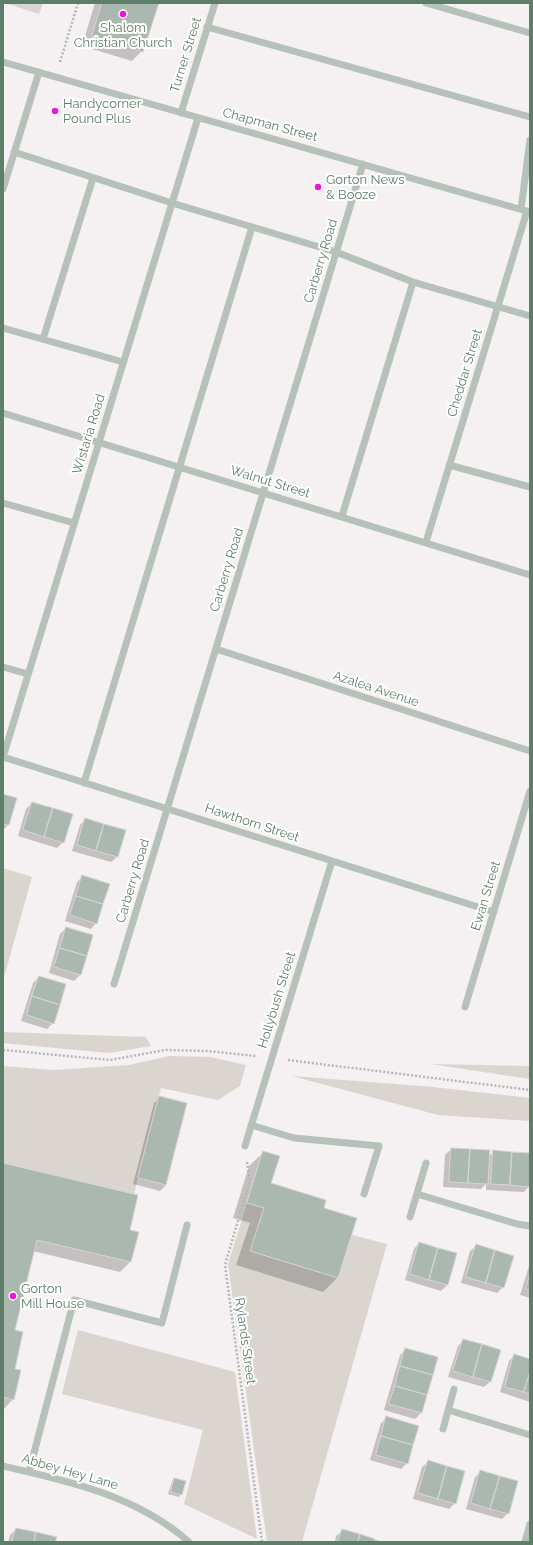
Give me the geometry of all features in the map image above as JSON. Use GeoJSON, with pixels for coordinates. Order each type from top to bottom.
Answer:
{"type":"FeatureCollection","features":[{"type":"Feature","properties":{"kind":"street","name":"Turner Street"},"geometry":{"type":"LineString","coordinates":[[181,113],[215,3]]}},
{"type":"Feature","properties":{"kind":"street"},"geometry":{"type":"LineString","coordinates":[[426,3],[530,32]]}},
{"type":"Feature","properties":{"kind":"street"},"geometry":{"type":"LineString","coordinates":[[207,27],[530,118]]}},
{"type":"Feature","properties":{"kind":"street","name":"Chapman Street"},"geometry":{"type":"LineString","coordinates":[[3,62],[526,211]]}},
{"type":"Feature","properties":{"kind":"street"},"geometry":{"type":"LineString","coordinates":[[3,190],[39,72]]}},
{"type":"Feature","properties":{"kind":"street","name":"Wistaria Road"},"geometry":{"type":"LineString","coordinates":[[3,757],[198,118]]}},
{"type":"Feature","properties":{"kind":"street","name":"Cheddar Street"},"geometry":{"type":"LineString","coordinates":[[426,542],[526,211],[530,140]]}},
{"type":"Feature","properties":{"kind":"street"},"geometry":{"type":"LineString","coordinates":[[14,152],[172,203],[336,252],[413,282],[530,316]]}},
{"type":"Feature","properties":{"kind":"street","name":"Carberry Road"},"geometry":{"type":"LineString","coordinates":[[114,984],[363,164]]}},
{"type":"Feature","properties":{"kind":"street"},"geometry":{"type":"LineString","coordinates":[[43,339],[93,178]]}},
{"type":"Feature","properties":{"kind":"street"},"geometry":{"type":"LineString","coordinates":[[84,783],[252,227]]}},
{"type":"Feature","properties":{"kind":"street"},"geometry":{"type":"LineString","coordinates":[[342,516],[413,282]]}},
{"type":"Feature","properties":{"kind":"street"},"geometry":{"type":"LineString","coordinates":[[3,328],[123,362]]}},
{"type":"Feature","properties":{"kind":"street","name":"Walnut Street"},"geometry":{"type":"LineString","coordinates":[[3,413],[530,574]]}},
{"type":"Feature","properties":{"kind":"street"},"geometry":{"type":"LineString","coordinates":[[449,465],[530,487]]}},
{"type":"Feature","properties":{"kind":"street"},"geometry":{"type":"LineString","coordinates":[[3,502],[74,523]]}},
{"type":"Feature","properties":{"kind":"street","name":"Azalea Avenue"},"geometry":{"type":"LineString","coordinates":[[216,649],[530,752]]}},
{"type":"Feature","properties":{"kind":"street"},"geometry":{"type":"LineString","coordinates":[[3,667],[28,674]]}},
{"type":"Feature","properties":{"kind":"street","name":"Hawthorn Street"},"geometry":{"type":"LineString","coordinates":[[3,757],[494,912]]}},
{"type":"Feature","properties":{"kind":"street","name":"Ewan Street"},"geometry":{"type":"LineString","coordinates":[[465,1007],[530,791]]}},
{"type":"Feature","properties":{"kind":"street","name":"Hollybush Street"},"geometry":{"type":"LineString","coordinates":[[245,1146],[332,861]]}},
{"type":"Feature","properties":{"kind":"street"},"geometry":{"type":"LineString","coordinates":[[251,1125],[294,1138],[379,1146],[364,1194]]}},
{"type":"Feature","properties":{"kind":"street"},"geometry":{"type":"LineString","coordinates":[[410,1217],[426,1163]]}},
{"type":"Feature","properties":{"kind":"street"},"geometry":{"type":"LineString","coordinates":[[417,1194],[517,1224],[530,1226]]}},
{"type":"Feature","properties":{"kind":"street"},"geometry":{"type":"LineString","coordinates":[[29,1472],[74,1300],[162,1324],[187,1225]]}},
{"type":"Feature","properties":{"kind":"street"},"geometry":{"type":"LineString","coordinates":[[443,1429],[454,1389]]}},
{"type":"Feature","properties":{"kind":"street"},"geometry":{"type":"LineString","coordinates":[[448,1410],[530,1435]]}},
{"type":"Feature","properties":{"kind":"street","name":"Abbey Hey Lane"},"geometry":{"type":"LineString","coordinates":[[3,1466],[100,1491],[143,1509],[164,1522],[189,1542]]}},
{"type":"Feature","properties":{"kind":"street"},"geometry":{"type":"LineString","coordinates":[[525,1542],[530,1524]]}},
{"type":"Feature","properties":{"kind":"path"},"geometry":{"type":"LineString","coordinates":[[55,77],[78,3]]}},
{"type":"Feature","properties":{"kind":"path"},"geometry":{"type":"LineString","coordinates":[[3,1050],[110,1060],[165,1050],[207,1051],[261,1057]]}},
{"type":"Feature","properties":{"kind":"path"},"geometry":{"type":"LineString","coordinates":[[285,1060],[530,1090]]}},
{"type":"Feature","properties":{"kind":"path","name":"Rylands Street"},"geometry":{"type":"LineString","coordinates":[[245,1146],[250,1180],[225,1265],[262,1542]]}},
{"type":"Feature","properties":{"kind":"shaded area"},"geometry":{"type":"Polygon","coordinates":[[[5,3],[43,3],[39,14],[5,3]]]}},
{"type":"Feature","properties":{"kind":"shaded area"},"geometry":{"type":"Polygon","coordinates":[[[3,868],[32,877],[3,981],[3,868]]]}},
{"type":"Feature","properties":{"kind":"shaded area"},"geometry":{"type":"Polygon","coordinates":[[[3,1032],[146,1037],[151,1046],[109,1053],[3,1043],[3,1032]]]}},
{"type":"Feature","properties":{"kind":"shaded area"},"geometry":{"type":"Polygon","coordinates":[[[170,1056],[210,1057],[246,1065],[240,1086],[218,1100],[161,1088],[134,1194],[3,1163],[3,1066],[54,1070],[129,1065],[170,1056]]]}},
{"type":"Feature","properties":{"kind":"shaded area"},"geometry":{"type":"Polygon","coordinates":[[[430,1064],[530,1066],[530,1079],[430,1064]]]}},
{"type":"Feature","properties":{"kind":"shaded area"},"geometry":{"type":"Polygon","coordinates":[[[292,1076],[433,1087],[530,1098],[530,1121],[438,1115],[292,1076]]]}},
{"type":"Feature","properties":{"kind":"shaded area"},"geometry":{"type":"Polygon","coordinates":[[[247,1203],[264,1208],[250,1251],[338,1278],[352,1235],[387,1244],[302,1542],[267,1542],[228,1264],[247,1203]]]}},
{"type":"Feature","properties":{"kind":"shaded area"},"geometry":{"type":"Polygon","coordinates":[[[78,1330],[235,1372],[257,1539],[184,1504],[203,1430],[62,1394],[78,1330]]]}},
{"type":"Feature","properties":{"kind":"building"},"geometry":{"type":"Polygon","coordinates":[[[102,3],[159,3],[143,52],[92,36],[102,3]]]}},
{"type":"Feature","properties":{"kind":"building"},"geometry":{"type":"Polygon","coordinates":[[[3,794],[17,798],[9,825],[3,824],[3,794]]]}},
{"type":"Feature","properties":{"kind":"building"},"geometry":{"type":"Polygon","coordinates":[[[32,802],[53,808],[44,837],[23,830],[32,802]]]}},
{"type":"Feature","properties":{"kind":"building"},"geometry":{"type":"Polygon","coordinates":[[[53,808],[73,814],[64,843],[44,837],[53,808]]]}},
{"type":"Feature","properties":{"kind":"building"},"geometry":{"type":"Polygon","coordinates":[[[85,818],[104,824],[96,851],[77,845],[85,818]]]}},
{"type":"Feature","properties":{"kind":"building"},"geometry":{"type":"Polygon","coordinates":[[[104,824],[126,830],[118,857],[96,851],[104,824]]]}},
{"type":"Feature","properties":{"kind":"building"},"geometry":{"type":"Polygon","coordinates":[[[82,875],[110,884],[103,904],[76,896],[82,875]]]}},
{"type":"Feature","properties":{"kind":"building"},"geometry":{"type":"Polygon","coordinates":[[[76,896],[103,904],[97,924],[70,915],[76,896]]]}},
{"type":"Feature","properties":{"kind":"building"},"geometry":{"type":"Polygon","coordinates":[[[66,927],[93,935],[87,956],[60,948],[66,927]]]}},
{"type":"Feature","properties":{"kind":"building"},"geometry":{"type":"Polygon","coordinates":[[[60,948],[87,956],[81,975],[54,967],[60,948]]]}},
{"type":"Feature","properties":{"kind":"building"},"geometry":{"type":"Polygon","coordinates":[[[39,976],[66,984],[60,1005],[32,996],[39,976]]]}},
{"type":"Feature","properties":{"kind":"building"},"geometry":{"type":"Polygon","coordinates":[[[32,996],[60,1005],[54,1024],[27,1015],[32,996]]]}},
{"type":"Feature","properties":{"kind":"building"},"geometry":{"type":"Polygon","coordinates":[[[159,1096],[187,1103],[166,1185],[138,1178],[159,1096]]]}},
{"type":"Feature","properties":{"kind":"building"},"geometry":{"type":"Polygon","coordinates":[[[451,1148],[470,1149],[468,1183],[449,1182],[451,1148]]]}},
{"type":"Feature","properties":{"kind":"building"},"geometry":{"type":"Polygon","coordinates":[[[470,1149],[490,1150],[488,1184],[468,1183],[470,1149]]]}},
{"type":"Feature","properties":{"kind":"building"},"geometry":{"type":"Polygon","coordinates":[[[493,1150],[512,1152],[510,1185],[491,1184],[493,1150]]]}},
{"type":"Feature","properties":{"kind":"building"},"geometry":{"type":"Polygon","coordinates":[[[263,1151],[280,1156],[271,1183],[326,1200],[324,1208],[357,1218],[338,1278],[250,1251],[264,1208],[247,1203],[263,1151]]]}},
{"type":"Feature","properties":{"kind":"building"},"geometry":{"type":"Polygon","coordinates":[[[512,1152],[530,1153],[530,1187],[510,1185],[512,1152]]]}},
{"type":"Feature","properties":{"kind":"building","name":"Gorton Mill House"},"geometry":{"type":"Polygon","coordinates":[[[3,1163],[138,1195],[130,1230],[139,1232],[131,1262],[37,1240],[15,1330],[23,1332],[15,1369],[21,1370],[14,1400],[3,1397],[3,1163]]]}},
{"type":"Feature","properties":{"kind":"building"},"geometry":{"type":"Polygon","coordinates":[[[419,1242],[438,1248],[429,1280],[410,1274],[419,1242]]]}},
{"type":"Feature","properties":{"kind":"building"},"geometry":{"type":"Polygon","coordinates":[[[476,1244],[495,1250],[486,1283],[466,1277],[476,1244]]]}},
{"type":"Feature","properties":{"kind":"building"},"geometry":{"type":"Polygon","coordinates":[[[438,1248],[457,1253],[448,1285],[429,1280],[438,1248]]]}},
{"type":"Feature","properties":{"kind":"building"},"geometry":{"type":"Polygon","coordinates":[[[495,1250],[514,1256],[504,1288],[486,1283],[495,1250]]]}},
{"type":"Feature","properties":{"kind":"building"},"geometry":{"type":"Polygon","coordinates":[[[530,1274],[530,1290],[526,1289],[530,1274]]]}},
{"type":"Feature","properties":{"kind":"building"},"geometry":{"type":"Polygon","coordinates":[[[463,1339],[482,1344],[473,1377],[453,1371],[463,1339]]]}},
{"type":"Feature","properties":{"kind":"building"},"geometry":{"type":"Polygon","coordinates":[[[482,1344],[501,1350],[491,1382],[473,1377],[482,1344]]]}},
{"type":"Feature","properties":{"kind":"building"},"geometry":{"type":"Polygon","coordinates":[[[405,1348],[438,1357],[433,1375],[400,1366],[405,1348]]]}},
{"type":"Feature","properties":{"kind":"building"},"geometry":{"type":"Polygon","coordinates":[[[514,1354],[530,1359],[530,1372],[524,1392],[505,1387],[514,1354]]]}},
{"type":"Feature","properties":{"kind":"building"},"geometry":{"type":"Polygon","coordinates":[[[400,1366],[433,1375],[427,1395],[395,1386],[400,1366]]]}},
{"type":"Feature","properties":{"kind":"building"},"geometry":{"type":"Polygon","coordinates":[[[530,1372],[530,1394],[524,1392],[530,1372]]]}},
{"type":"Feature","properties":{"kind":"building"},"geometry":{"type":"Polygon","coordinates":[[[395,1386],[427,1395],[422,1413],[389,1404],[395,1386]]]}},
{"type":"Feature","properties":{"kind":"building"},"geometry":{"type":"Polygon","coordinates":[[[386,1416],[419,1426],[413,1445],[381,1436],[386,1416]]]}},
{"type":"Feature","properties":{"kind":"building"},"geometry":{"type":"Polygon","coordinates":[[[381,1436],[413,1445],[408,1464],[376,1455],[381,1436]]]}},
{"type":"Feature","properties":{"kind":"building"},"geometry":{"type":"Polygon","coordinates":[[[428,1460],[447,1466],[438,1499],[418,1493],[428,1460]]]}},
{"type":"Feature","properties":{"kind":"building"},"geometry":{"type":"Polygon","coordinates":[[[447,1466],[465,1471],[456,1504],[438,1499],[447,1466]]]}},
{"type":"Feature","properties":{"kind":"building"},"geometry":{"type":"Polygon","coordinates":[[[480,1470],[500,1476],[490,1509],[471,1503],[480,1470]]]}},
{"type":"Feature","properties":{"kind":"building"},"geometry":{"type":"Polygon","coordinates":[[[500,1476],[518,1481],[509,1514],[490,1509],[500,1476]]]}},
{"type":"Feature","properties":{"kind":"building"},"geometry":{"type":"Polygon","coordinates":[[[174,1478],[186,1481],[182,1495],[171,1492],[174,1478]]]}},
{"type":"Feature","properties":{"kind":"building"},"geometry":{"type":"Polygon","coordinates":[[[16,1528],[36,1532],[34,1542],[12,1542],[16,1528]]]}},
{"type":"Feature","properties":{"kind":"building"},"geometry":{"type":"Polygon","coordinates":[[[342,1529],[360,1534],[358,1542],[338,1542],[342,1529]]]}},
{"type":"Feature","properties":{"kind":"building"},"geometry":{"type":"Polygon","coordinates":[[[36,1532],[57,1537],[55,1542],[34,1542],[36,1532]]]}},
{"type":"Feature","properties":{"kind":"building"},"geometry":{"type":"Polygon","coordinates":[[[360,1534],[375,1539],[374,1542],[358,1542],[360,1534]]]}},
{"type":"Feature","properties":{"kind":"place","name":"Shalom Christian Church"},"geometry":{"type":"Point","coordinates":[123,14]}},
{"type":"Feature","properties":{"kind":"place","name":"Handycorner Pound Plus"},"geometry":{"type":"Point","coordinates":[55,111]}},
{"type":"Feature","properties":{"kind":"place","name":"Gorton News & Booze"},"geometry":{"type":"Point","coordinates":[318,187]}},
{"type":"Feature","properties":{"kind":"place","name":"Gorton Mill House"},"geometry":{"type":"Point","coordinates":[13,1296]}}]}
